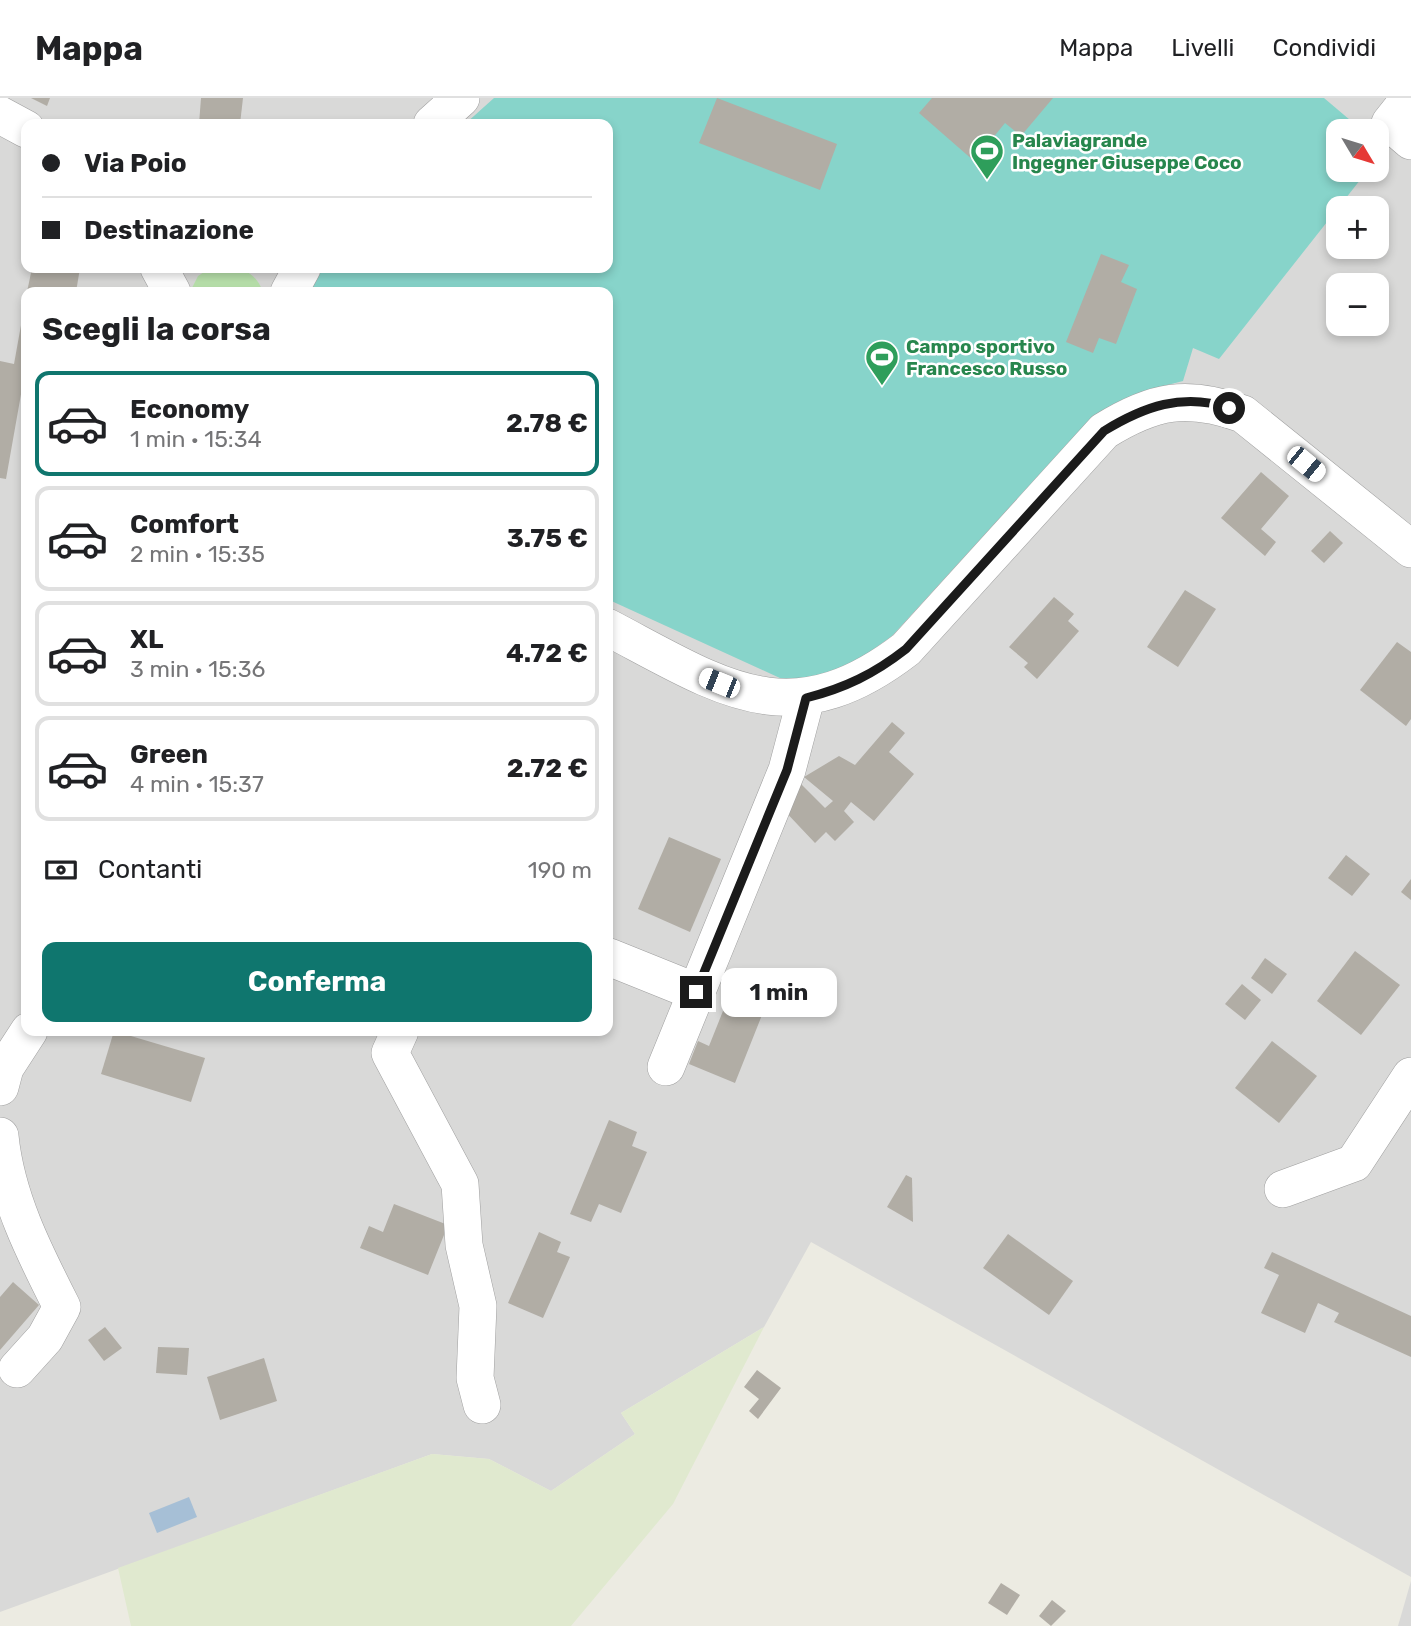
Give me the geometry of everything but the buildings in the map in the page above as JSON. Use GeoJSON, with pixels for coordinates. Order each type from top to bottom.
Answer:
{"type":"FeatureCollection","features":[{"type":"Feature","properties":{"kind":"street"},"geometry":{"type":"LineString","coordinates":[[438,119],[461,98]]}},
{"type":"Feature","properties":{"kind":"street"},"geometry":{"type":"LineString","coordinates":[[0,115],[21,126]]}},
{"type":"Feature","properties":{"kind":"street"},"geometry":{"type":"LineString","coordinates":[[613,630],[701,675],[737,690],[769,696],[806,698],[843,688],[876,672],[906,649],[1104,431],[1135,412],[1161,404],[1189,401],[1215,403],[1243,414],[1411,549]]}},
{"type":"Feature","properties":{"kind":"street"},"geometry":{"type":"LineString","coordinates":[[666,1067],[787,770],[806,698]]}},
{"type":"Feature","properties":{"kind":"street"},"geometry":{"type":"LineString","coordinates":[[613,959],[696,992]]}},
{"type":"Feature","properties":{"kind":"street"},"geometry":{"type":"LineString","coordinates":[[0,1087],[5,1068],[26,1036]]}},
{"type":"Feature","properties":{"kind":"street"},"geometry":{"type":"LineString","coordinates":[[398,1036],[390,1053],[460,1184],[464,1245],[478,1306],[475,1378],[482,1405]]}},
{"type":"Feature","properties":{"kind":"street"},"geometry":{"type":"LineString","coordinates":[[1283,1189],[1354,1163],[1411,1076]]}},
{"type":"Feature","properties":{"kind":"street"},"geometry":{"type":"LineString","coordinates":[[1,1156],[28,1240],[62,1307],[45,1338],[17,1369]]}},
{"type":"Feature","properties":{"kind":"shaded area"},"geometry":{"type":"Polygon","coordinates":[[[0,98],[1411,98],[1411,1577],[811,1242],[764,1327],[621,1413],[635,1434],[551,1491],[489,1459],[432,1454],[0,1612],[0,98]]]}},
{"type":"Feature","properties":{"kind":"shaded area","name":"Campo sportivo Francesco Russo"},"geometry":{"type":"Polygon","coordinates":[[[494,98],[1324,98],[1349,119],[1326,119],[1326,182],[1359,182],[1348,196],[1326,196],[1326,223],[1219,359],[1193,348],[1183,381],[1127,398],[1092,420],[892,636],[843,671],[800,682],[782,679],[613,602],[613,287],[311,287],[318,273],[613,273],[613,119],[471,119],[494,98]]]}},
{"type":"Feature","properties":{"kind":"shaded area"},"geometry":{"type":"Polygon","coordinates":[[[189,1497],[197,1517],[157,1533],[149,1513],[189,1497]]]}},
{"type":"Feature","properties":{"kind":"shaded area"},"geometry":{"type":"Polygon","coordinates":[[[1411,1581],[1411,1626],[1398,1626],[1411,1581]]]}},
{"type":"Feature","properties":{"kind":"green space"},"geometry":{"type":"Polygon","coordinates":[[[202,273],[248,273],[261,287],[192,287],[202,273]]]}},
{"type":"Feature","properties":{"kind":"green space"},"geometry":{"type":"Polygon","coordinates":[[[764,1327],[673,1504],[571,1626],[131,1626],[118,1568],[432,1454],[489,1459],[551,1491],[635,1434],[621,1413],[764,1327]]]}},
{"type":"Feature","properties":{"kind":"place","name":"Palaviagrande Ingegner Giuseppe Coco"},"geometry":{"type":"Point","coordinates":[987,181]}},
{"type":"Feature","properties":{"kind":"place","name":"Campo sportivo Francesco Russo"},"geometry":{"type":"Point","coordinates":[882,387]}},
{"type":"Feature","properties":{"kind":"route"},"geometry":{"type":"LineString","coordinates":[[696,992],[787,770],[806,698],[843,688],[876,672],[906,649],[1104,431],[1135,412],[1161,404],[1189,401],[1215,403],[1229,408]]}}]}
